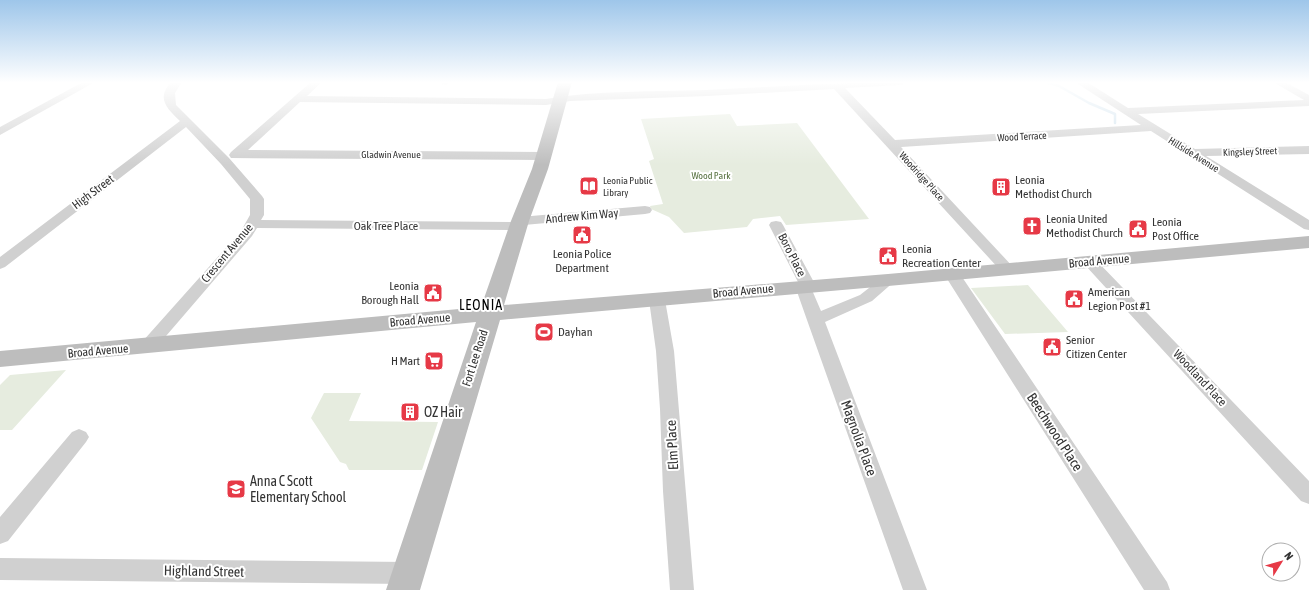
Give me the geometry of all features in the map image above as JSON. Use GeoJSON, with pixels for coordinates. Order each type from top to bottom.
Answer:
{"type":"FeatureCollection","features":[{"type":"Feature","properties":{"kind":"main road","name":"Fort Lee Road"},"geometry":{"type":"LineString","coordinates":[[406,582],[519,224],[540,169],[556,110]]}},
{"type":"Feature","properties":{"kind":"main road","name":"Broad Avenue"},"geometry":{"type":"LineString","coordinates":[[0,359],[580,305],[657,300],[677,297],[888,280],[1006,268],[1090,262],[1309,242]]}},
{"type":"Feature","properties":{"kind":"street"},"geometry":{"type":"LineString","coordinates":[[0,132],[40,110]]}},
{"type":"Feature","properties":{"kind":"street","name":"Crescent Avenue"},"geometry":{"type":"LineString","coordinates":[[148,346],[247,233],[257,215],[257,199],[225,161],[175,110]]}},
{"type":"Feature","properties":{"kind":"street"},"geometry":{"type":"LineString","coordinates":[[225,161],[239,153],[286,110]]}},
{"type":"Feature","properties":{"kind":"street","name":"Woodridge Place"},"geometry":{"type":"LineString","coordinates":[[859,110],[1006,268]]}},
{"type":"Feature","properties":{"kind":"street"},"geometry":{"type":"LineString","coordinates":[[1127,111],[1160,110]]}},
{"type":"Feature","properties":{"kind":"street","name":"Hillside Avenue"},"geometry":{"type":"LineString","coordinates":[[1127,111],[1309,226]]}},
{"type":"Feature","properties":{"kind":"street","name":"High Street"},"geometry":{"type":"LineString","coordinates":[[0,264],[187,121]]}},
{"type":"Feature","properties":{"kind":"street"},"geometry":{"type":"LineString","coordinates":[[0,125],[14,124]]}},
{"type":"Feature","properties":{"kind":"street","name":"Wood Terrace"},"geometry":{"type":"LineString","coordinates":[[892,144],[1152,128]]}},
{"type":"Feature","properties":{"kind":"street","name":"Kingsley Street"},"geometry":{"type":"LineString","coordinates":[[1192,153],[1309,150]]}},
{"type":"Feature","properties":{"kind":"street","name":"Gladwin Avenue"},"geometry":{"type":"LineString","coordinates":[[239,153],[543,156]]}},
{"type":"Feature","properties":{"kind":"street","name":"Andrew Kim Way"},"geometry":{"type":"LineString","coordinates":[[519,224],[645,210]]}},
{"type":"Feature","properties":{"kind":"street","name":"Oak Tree Place"},"geometry":{"type":"LineString","coordinates":[[253,224],[519,224]]}},
{"type":"Feature","properties":{"kind":"street","name":"Boro Place"},"geometry":{"type":"LineString","coordinates":[[776,225],[805,286]]}},
{"type":"Feature","properties":{"kind":"street","name":"Woodland Place"},"geometry":{"type":"LineString","coordinates":[[1090,262],[1309,495]]}},
{"type":"Feature","properties":{"kind":"street","name":"Beechwood Place"},"geometry":{"type":"LineString","coordinates":[[952,274],[1158,590]]}},
{"type":"Feature","properties":{"kind":"street"},"geometry":{"type":"LineString","coordinates":[[815,320],[866,298],[888,280]]}},
{"type":"Feature","properties":{"kind":"street","name":"Magnolia Place"},"geometry":{"type":"LineString","coordinates":[[805,286],[815,320],[915,590]]}},
{"type":"Feature","properties":{"kind":"street","name":"Elm Place"},"geometry":{"type":"LineString","coordinates":[[657,300],[665,351],[682,590]]}},
{"type":"Feature","properties":{"kind":"street"},"geometry":{"type":"LineString","coordinates":[[0,534],[79,437]]}},
{"type":"Feature","properties":{"kind":"street","name":"Highland Street"},"geometry":{"type":"LineString","coordinates":[[0,569],[406,582]]}},
{"type":"Feature","properties":{"kind":"green space","name":"Wood Park"},"geometry":{"type":"Polygon","coordinates":[[[730,114],[737,126],[797,123],[869,219],[786,225],[780,216],[753,219],[747,227],[684,233],[669,217],[651,209],[650,206],[663,204],[649,161],[654,159],[641,119],[730,114]]]}},
{"type":"Feature","properties":{"kind":"green space"},"geometry":{"type":"Polygon","coordinates":[[[1028,285],[1068,332],[1005,334],[971,288],[1028,285]]]}},
{"type":"Feature","properties":{"kind":"green space"},"geometry":{"type":"Polygon","coordinates":[[[66,370],[12,430],[0,430],[0,385],[10,375],[66,370]]]}},
{"type":"Feature","properties":{"kind":"green space"},"geometry":{"type":"Polygon","coordinates":[[[324,393],[361,393],[349,421],[438,422],[422,470],[349,470],[346,464],[340,462],[311,418],[324,393]]]}},
{"type":"Feature","properties":{"kind":"waterway"},"geometry":{"type":"LineString","coordinates":[[1104,110],[1115,114],[1115,123]]}},
{"type":"Feature","properties":{"kind":"place","name":"Leonia Public Library"},"geometry":{"type":"Point","coordinates":[589,186]}},
{"type":"Feature","properties":{"kind":"place","name":"Leonia Methodist Church"},"geometry":{"type":"Point","coordinates":[1001,187]}},
{"type":"Feature","properties":{"kind":"place","name":"Leonia United Methodist Church"},"geometry":{"type":"Point","coordinates":[1032,226]}},
{"type":"Feature","properties":{"kind":"place","name":"Leonia Post Office"},"geometry":{"type":"Point","coordinates":[1138,229]}},
{"type":"Feature","properties":{"kind":"place","name":"Leonia Police Department"},"geometry":{"type":"Point","coordinates":[582,235]}},
{"type":"Feature","properties":{"kind":"place","name":"Leonia Recreation Center"},"geometry":{"type":"Point","coordinates":[888,256]}},
{"type":"Feature","properties":{"kind":"place","name":"Leonia Borough Hall"},"geometry":{"type":"Point","coordinates":[433,293]}},
{"type":"Feature","properties":{"kind":"place","name":"American Legion Post #1"},"geometry":{"type":"Point","coordinates":[1074,299]}},
{"type":"Feature","properties":{"kind":"place","name":"Dayhan"},"geometry":{"type":"Point","coordinates":[544,332]}},
{"type":"Feature","properties":{"kind":"place","name":"Senior Citizen Center"},"geometry":{"type":"Point","coordinates":[1052,347]}},
{"type":"Feature","properties":{"kind":"place","name":"H Mart"},"geometry":{"type":"Point","coordinates":[434,361]}},
{"type":"Feature","properties":{"kind":"place","name":"OZ Hair"},"geometry":{"type":"Point","coordinates":[410,412]}},
{"type":"Feature","properties":{"kind":"place","name":"Anna C Scott Elementary School"},"geometry":{"type":"Point","coordinates":[236,489]}},
{"type":"Feature","properties":{"kind":"district","name":"LEONIA"},"geometry":{"type":"Point","coordinates":[481,305]}}]}
